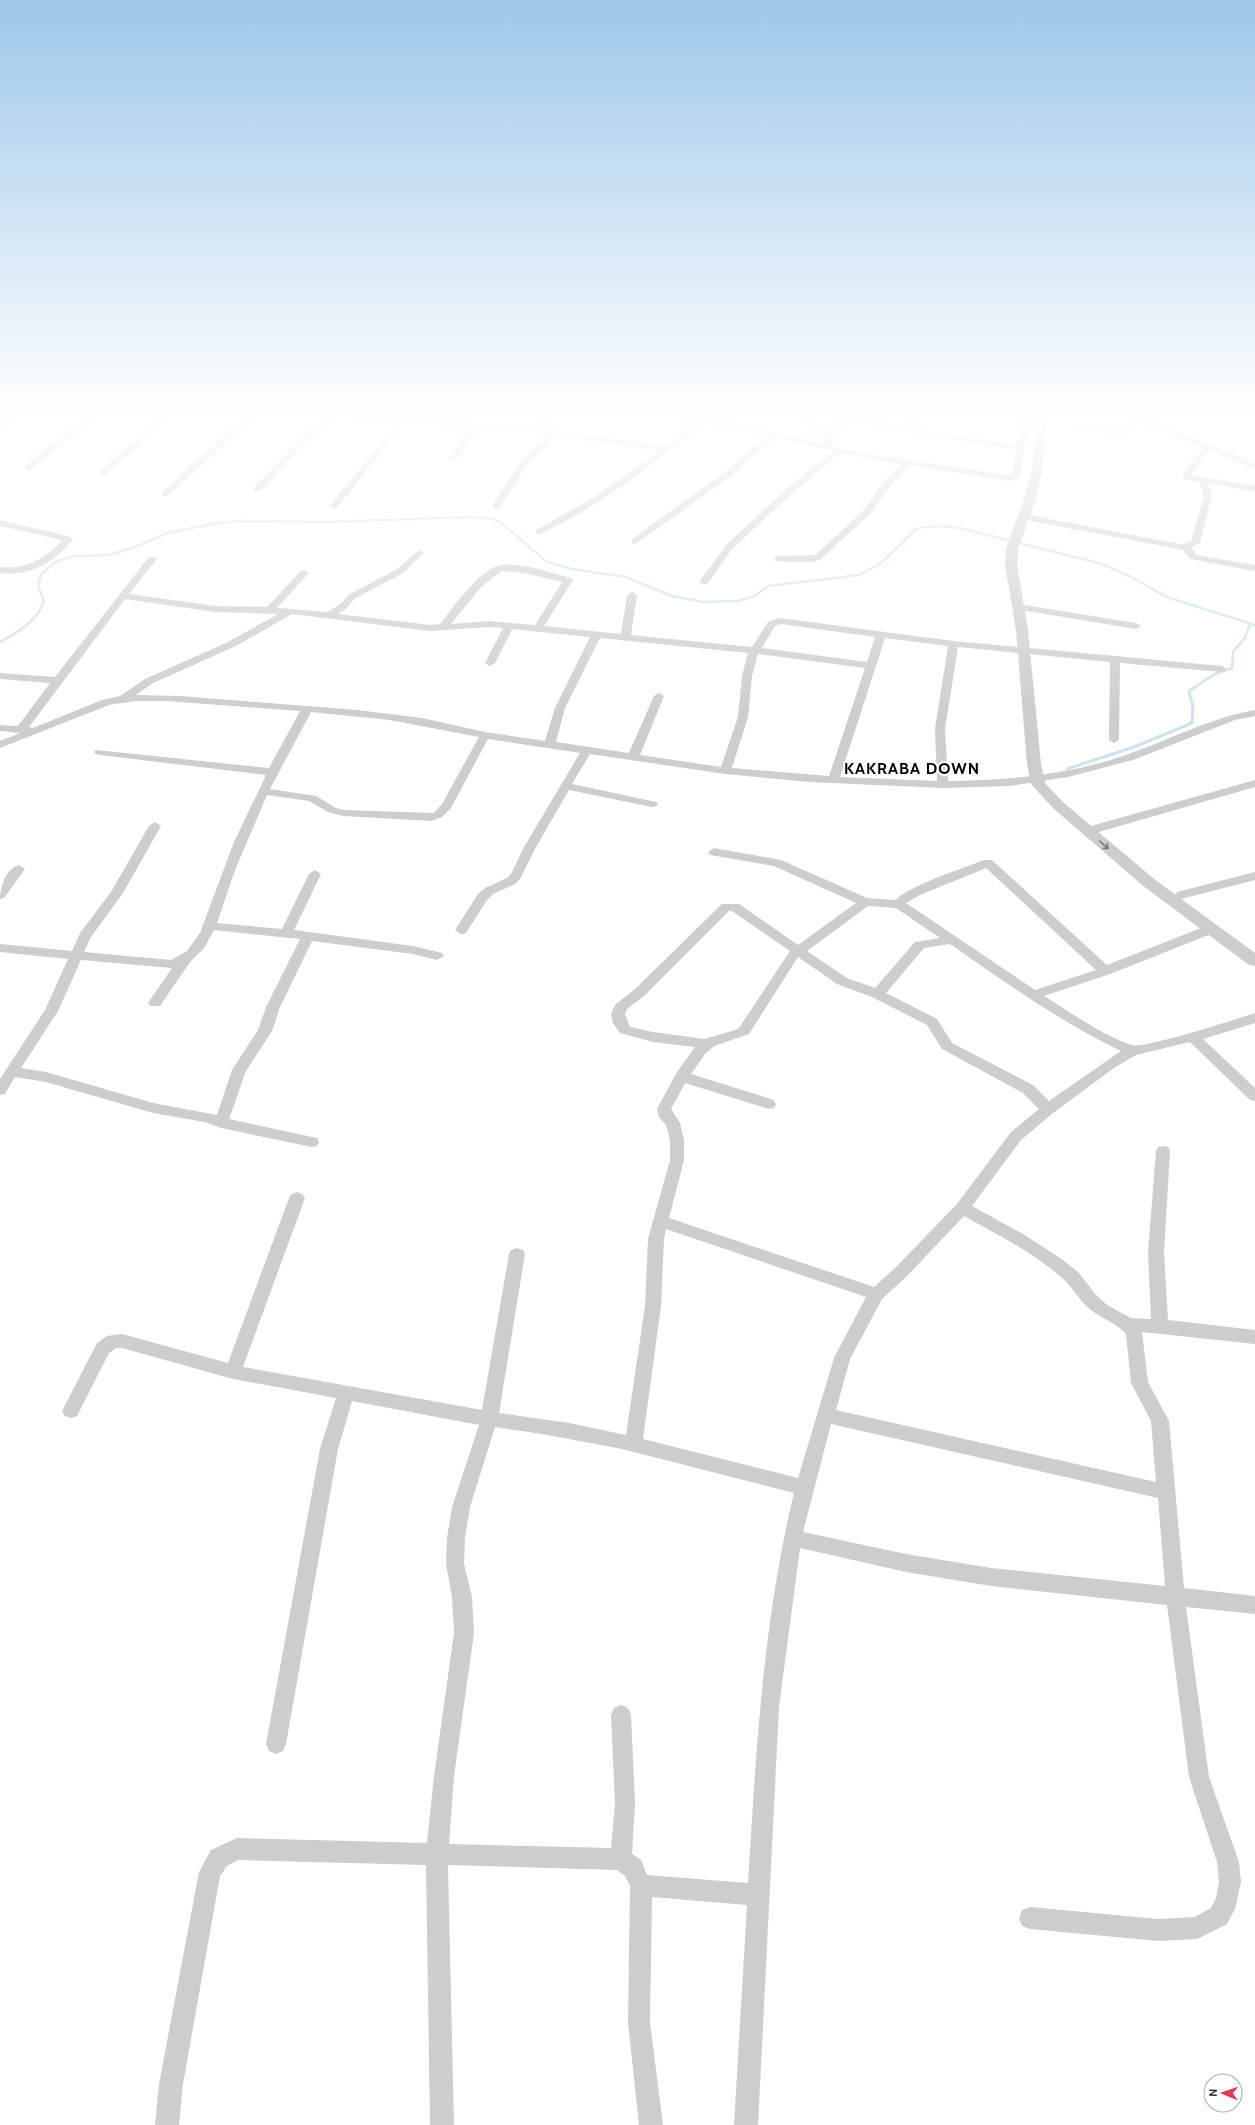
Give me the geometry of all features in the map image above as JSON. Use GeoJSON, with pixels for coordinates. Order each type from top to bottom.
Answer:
{"type":"FeatureCollection","features":[{"type":"Feature","properties":{"kind":"street"},"geometry":{"type":"LineString","coordinates":[[539,532],[573,515]]}},
{"type":"Feature","properties":{"kind":"street"},"geometry":{"type":"LineString","coordinates":[[635,541],[671,515]]}},
{"type":"Feature","properties":{"kind":"street"},"geometry":{"type":"LineString","coordinates":[[704,582],[730,546],[763,515]]}},
{"type":"Feature","properties":{"kind":"street"},"geometry":{"type":"LineString","coordinates":[[778,559],[812,559],[818,557],[864,515]]}},
{"type":"Feature","properties":{"kind":"street"},"geometry":{"type":"LineString","coordinates":[[1203,515],[1194,542],[1186,546],[1174,546],[1024,517],[1012,549],[1011,565],[1024,650],[1039,776],[1049,796],[1255,948]]}},
{"type":"Feature","properties":{"kind":"street"},"geometry":{"type":"LineString","coordinates":[[0,523],[68,539],[58,551],[26,571],[13,573],[0,570]]}},
{"type":"Feature","properties":{"kind":"street"},"geometry":{"type":"LineString","coordinates":[[1186,546],[1193,557],[1255,568]]}},
{"type":"Feature","properties":{"kind":"street"},"geometry":{"type":"LineString","coordinates":[[328,616],[344,606],[351,596],[400,571],[419,553]]}},
{"type":"Feature","properties":{"kind":"street"},"geometry":{"type":"LineString","coordinates":[[21,730],[70,663],[152,559]]}},
{"type":"Feature","properties":{"kind":"street"},"geometry":{"type":"LineString","coordinates":[[443,627],[469,594],[494,570],[505,568],[568,580],[554,599],[549,612],[537,630]]}},
{"type":"Feature","properties":{"kind":"street"},"geometry":{"type":"LineString","coordinates":[[269,611],[304,573]]}},
{"type":"Feature","properties":{"kind":"street"},"geometry":{"type":"LineString","coordinates":[[626,637],[632,595]]}},
{"type":"Feature","properties":{"kind":"street"},"geometry":{"type":"LineString","coordinates":[[123,596],[215,609],[290,611],[431,628],[472,624],[509,626],[754,651],[870,666]]}},
{"type":"Feature","properties":{"kind":"street"},"geometry":{"type":"LineString","coordinates":[[1018,608],[1136,626]]}},
{"type":"Feature","properties":{"kind":"street"},"geometry":{"type":"LineString","coordinates":[[124,698],[149,681],[232,644],[290,611]]}},
{"type":"Feature","properties":{"kind":"street"},"geometry":{"type":"LineString","coordinates":[[725,772],[743,717],[747,676],[754,651],[760,644],[771,624],[780,620],[953,644],[1222,669]]}},
{"type":"Feature","properties":{"kind":"street"},"geometry":{"type":"LineString","coordinates":[[490,663],[509,626]]}},
{"type":"Feature","properties":{"kind":"street"},"geometry":{"type":"LineString","coordinates":[[834,779],[881,634]]}},
{"type":"Feature","properties":{"kind":"street"},"geometry":{"type":"LineString","coordinates":[[550,744],[560,708],[596,635]]}},
{"type":"Feature","properties":{"kind":"street"},"geometry":{"type":"LineString","coordinates":[[943,785],[940,729],[953,644]]}},
{"type":"Feature","properties":{"kind":"street"},"geometry":{"type":"LineString","coordinates":[[1114,740],[1115,659]]}},
{"type":"Feature","properties":{"kind":"street"},"geometry":{"type":"LineString","coordinates":[[0,676],[59,680]]}},
{"type":"Feature","properties":{"kind":"street"},"geometry":{"type":"LineString","coordinates":[[633,758],[659,696]]}},
{"type":"Feature","properties":{"kind":"street"},"geometry":{"type":"LineString","coordinates":[[0,745],[106,702],[124,698],[188,700],[307,709],[449,726],[485,735],[725,772],[943,785],[1010,783],[1129,758],[1232,717],[1255,713]]}},
{"type":"Feature","properties":{"kind":"street"},"geometry":{"type":"LineString","coordinates":[[155,1004],[184,960],[203,943],[237,852],[264,791],[307,709]]}},
{"type":"Feature","properties":{"kind":"street"},"geometry":{"type":"LineString","coordinates":[[0,728],[34,730]]}},
{"type":"Feature","properties":{"kind":"street"},"geometry":{"type":"LineString","coordinates":[[264,791],[312,798],[332,810],[343,813],[420,818],[432,817],[447,806],[485,735]]}},
{"type":"Feature","properties":{"kind":"street"},"geometry":{"type":"LineString","coordinates":[[461,930],[482,897],[489,891],[511,881],[516,876],[530,847],[586,750]]}},
{"type":"Feature","properties":{"kind":"street"},"geometry":{"type":"LineString","coordinates":[[100,752],[273,772]]}},
{"type":"Feature","properties":{"kind":"street"},"geometry":{"type":"LineString","coordinates":[[1095,830],[1255,783]]}},
{"type":"Feature","properties":{"kind":"street"},"geometry":{"type":"LineString","coordinates":[[565,786],[652,804]]}},
{"type":"Feature","properties":{"kind":"street"},"geometry":{"type":"LineString","coordinates":[[0,1090],[51,1011],[85,936],[117,893],[155,826]]}},
{"type":"Feature","properties":{"kind":"street"},"geometry":{"type":"LineString","coordinates":[[1095,830],[1148,882],[1255,961]]}},
{"type":"Feature","properties":{"kind":"street"},"geometry":{"type":"LineString","coordinates":[[714,852],[777,863],[865,902],[899,904],[1033,995],[1098,1034],[1132,1051]]}},
{"type":"Feature","properties":{"kind":"street"},"geometry":{"type":"LineString","coordinates":[[899,904],[904,898],[916,892],[988,863],[1105,971]]}},
{"type":"Feature","properties":{"kind":"street"},"geometry":{"type":"LineString","coordinates":[[0,895],[19,869]]}},
{"type":"Feature","properties":{"kind":"street"},"geometry":{"type":"LineString","coordinates":[[286,933],[315,874]]}},
{"type":"Feature","properties":{"kind":"street"},"geometry":{"type":"LineString","coordinates":[[1182,894],[1255,876]]}},
{"type":"Feature","properties":{"kind":"street"},"geometry":{"type":"LineString","coordinates":[[634,1443],[653,1306],[656,1238],[675,1174],[677,1160],[673,1123],[664,1113],[664,1109],[682,1076],[706,1044],[716,1039],[736,1037],[744,1031],[791,956],[865,902]]}},
{"type":"Feature","properties":{"kind":"street"},"geometry":{"type":"LineString","coordinates":[[706,1044],[653,1037],[626,1030],[620,1023],[618,1014],[621,1007],[640,992],[726,907],[735,907],[797,952],[842,981],[877,994],[932,1022],[937,1027],[947,1046],[1028,1089],[1048,1109]]}},
{"type":"Feature","properties":{"kind":"street"},"geometry":{"type":"LineString","coordinates":[[210,926],[286,933],[413,950],[437,956]]}},
{"type":"Feature","properties":{"kind":"street"},"geometry":{"type":"LineString","coordinates":[[1033,995],[1105,971],[1212,929]]}},
{"type":"Feature","properties":{"kind":"street"},"geometry":{"type":"LineString","coordinates":[[221,1123],[239,1070],[265,1030],[273,1007],[308,936]]}},
{"type":"Feature","properties":{"kind":"street"},"geometry":{"type":"LineString","coordinates":[[877,994],[920,945],[951,940]]}},
{"type":"Feature","properties":{"kind":"street"},"geometry":{"type":"LineString","coordinates":[[0,948],[146,963],[172,964],[184,960]]}},
{"type":"Feature","properties":{"kind":"street"},"geometry":{"type":"LineString","coordinates":[[746,2125],[769,1707],[792,1538],[804,1488],[842,1358],[876,1294],[901,1272],[962,1208],[983,1178],[1016,1136],[1048,1109],[1109,1064],[1132,1051],[1193,1037],[1255,1018]]}},
{"type":"Feature","properties":{"kind":"street"},"geometry":{"type":"LineString","coordinates":[[1193,1037],[1255,1096]]}},
{"type":"Feature","properties":{"kind":"street"},"geometry":{"type":"LineString","coordinates":[[12,1072],[46,1077],[153,1108],[208,1116],[221,1123],[312,1142]]}},
{"type":"Feature","properties":{"kind":"street"},"geometry":{"type":"LineString","coordinates":[[682,1076],[711,1087],[768,1104]]}},
{"type":"Feature","properties":{"kind":"street"},"geometry":{"type":"LineString","coordinates":[[1160,1326],[1156,1252],[1163,1151]]}},
{"type":"Feature","properties":{"kind":"street"},"geometry":{"type":"LineString","coordinates":[[233,1372],[298,1198]]}},
{"type":"Feature","properties":{"kind":"street"},"geometry":{"type":"LineString","coordinates":[[962,1208],[1025,1244],[1069,1273],[1085,1295],[1098,1307],[1129,1325],[1134,1332],[1140,1383],[1160,1421],[1175,1596],[1199,1777],[1228,1862],[1230,1882],[1227,1901],[1219,1916],[1197,1928],[1158,1930],[1030,1918]]}},
{"type":"Feature","properties":{"kind":"street"},"geometry":{"type":"LineString","coordinates":[[660,1221],[735,1245],[876,1294]]}},
{"type":"Feature","properties":{"kind":"street"},"geometry":{"type":"LineString","coordinates":[[442,2125],[438,1855],[444,1776],[459,1679],[464,1632],[462,1596],[455,1564],[456,1538],[461,1507],[489,1419],[517,1254]]}},
{"type":"Feature","properties":{"kind":"street"},"geometry":{"type":"LineString","coordinates":[[1129,1325],[1160,1326],[1255,1337]]}},
{"type":"Feature","properties":{"kind":"street"},"geometry":{"type":"LineString","coordinates":[[71,1411],[103,1348],[113,1341],[122,1341],[233,1372],[489,1419],[528,1423],[557,1430],[634,1443],[769,1477],[804,1488]]}},
{"type":"Feature","properties":{"kind":"street"},"geometry":{"type":"LineString","coordinates":[[276,1744],[330,1449],[346,1393]]}},
{"type":"Feature","properties":{"kind":"street"},"geometry":{"type":"LineString","coordinates":[[826,1415],[1166,1492]]}},
{"type":"Feature","properties":{"kind":"street"},"geometry":{"type":"LineString","coordinates":[[792,1538],[906,1563],[991,1577],[1255,1605]]}},
{"type":"Feature","properties":{"kind":"street"},"geometry":{"type":"LineString","coordinates":[[621,1715],[625,1802],[621,1859]]}},
{"type":"Feature","properties":{"kind":"street"},"geometry":{"type":"LineString","coordinates":[[166,2125],[171,2084],[210,1872],[219,1858],[237,1849],[621,1859],[633,1868],[641,1885],[639,2022],[651,2125]]}},
{"type":"Feature","properties":{"kind":"street"},"geometry":{"type":"LineString","coordinates":[[641,1885],[759,1895]]}},
{"type":"Feature","properties":{"kind":"waterway"},"geometry":{"type":"LineString","coordinates":[[0,642],[26,626],[41,609],[44,601],[38,586],[41,574],[57,561],[75,556],[108,555],[135,547],[168,533],[216,523],[243,521],[326,522],[469,517],[494,519],[505,526],[547,562],[572,569],[626,577],[672,596],[703,602],[737,601],[755,596],[768,586],[859,575],[881,563],[917,528],[942,526],[959,528],[1102,564],[1131,577],[1167,597],[1255,625]]}},
{"type":"Feature","properties":{"kind":"waterway"},"geometry":{"type":"LineString","coordinates":[[1196,686],[1215,674],[1232,668],[1233,652],[1245,638],[1250,624]]}},
{"type":"Feature","properties":{"kind":"waterway"},"geometry":{"type":"LineString","coordinates":[[1067,769],[1134,747],[1192,723],[1193,707],[1189,691],[1198,685]]}},
{"type":"Feature","properties":{"kind":"district","name":"KAKRABA DOWN"},"geometry":{"type":"Point","coordinates":[912,768]}}]}
